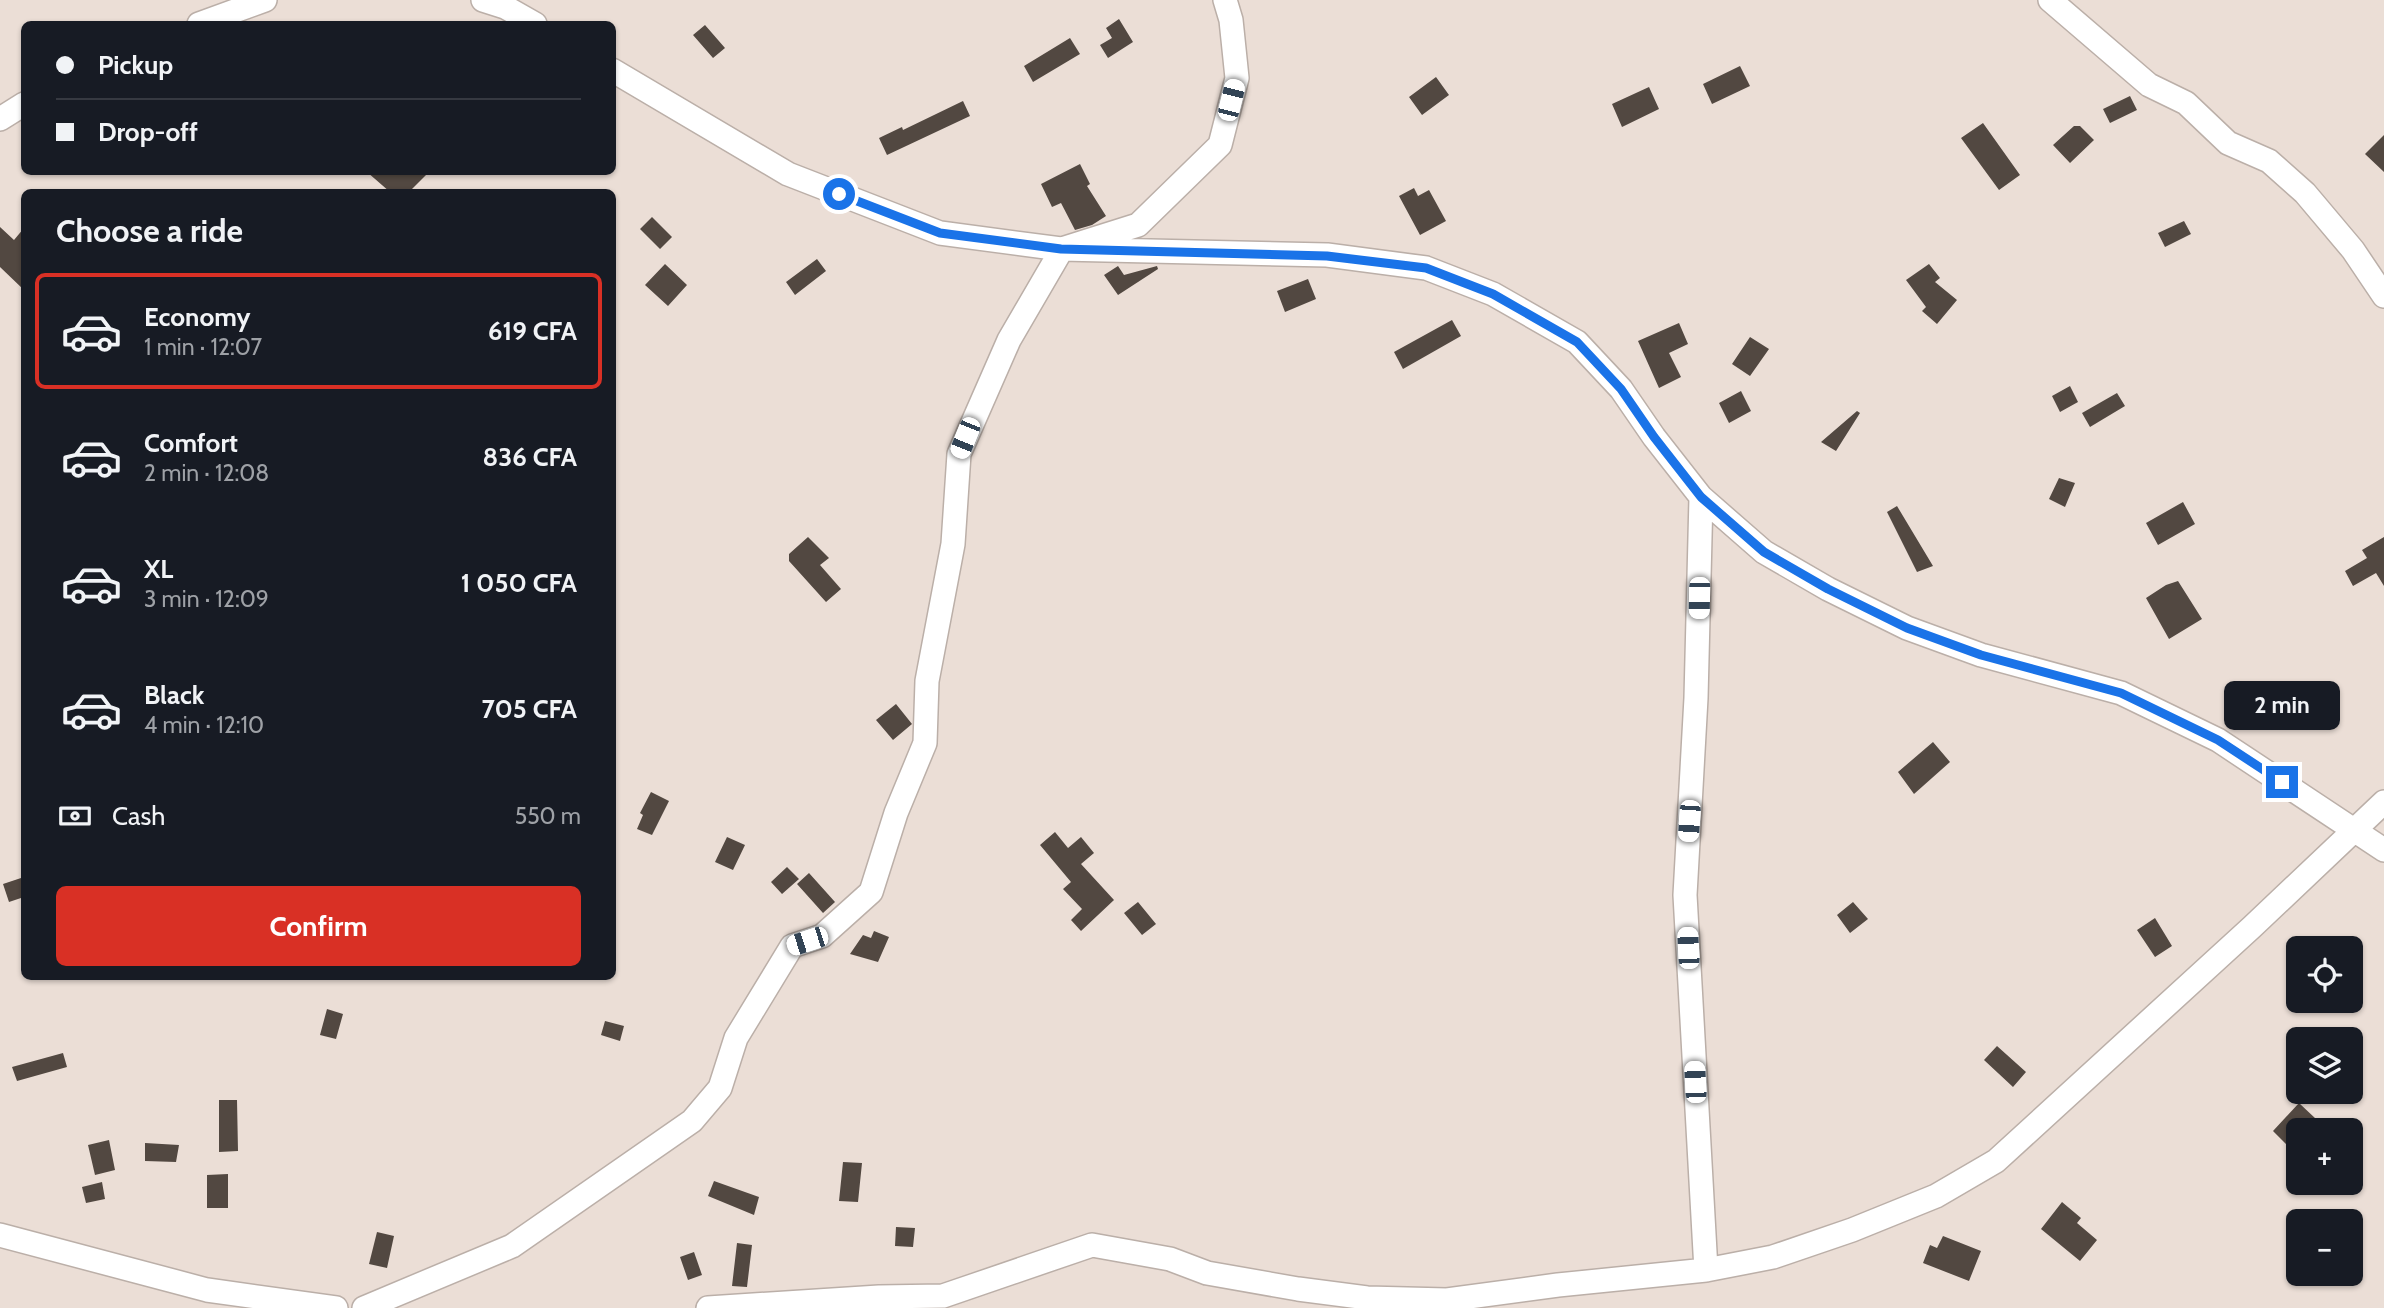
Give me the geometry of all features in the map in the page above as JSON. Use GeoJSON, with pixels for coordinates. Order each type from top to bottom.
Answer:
{"type":"FeatureCollection","features":[{"type":"Feature","properties":{"kind":"street"},"geometry":{"type":"LineString","coordinates":[[207,21],[265,0]]}},
{"type":"Feature","properties":{"kind":"street"},"geometry":{"type":"LineString","coordinates":[[483,0],[505,7],[531,21]]}},
{"type":"Feature","properties":{"kind":"street"},"geometry":{"type":"LineString","coordinates":[[364,1308],[512,1247],[692,1121],[720,1088],[736,1038],[792,946],[822,936],[871,892],[895,813],[925,743],[927,681],[953,544],[959,454],[1009,340],[1062,249],[1138,225],[1220,145],[1237,78],[1231,20],[1225,0]]}},
{"type":"Feature","properties":{"kind":"street"},"geometry":{"type":"LineString","coordinates":[[2050,0],[2149,85],[2186,103],[2228,143],[2269,161],[2305,193],[2353,250],[2384,296]]}},
{"type":"Feature","properties":{"kind":"street"},"geometry":{"type":"LineString","coordinates":[[616,72],[788,174],[940,233],[1062,249],[1327,256],[1426,268],[1493,294],[1577,342],[1621,389],[1701,497],[1764,552],[1828,589],[1907,628],[1981,655],[2121,693],[2218,740],[2384,850]]}},
{"type":"Feature","properties":{"kind":"street"},"geometry":{"type":"LineString","coordinates":[[0,119],[21,106]]}},
{"type":"Feature","properties":{"kind":"street"},"geometry":{"type":"LineString","coordinates":[[1701,497],[1696,698],[1685,895],[1706,1270]]}},
{"type":"Feature","properties":{"kind":"street"},"geometry":{"type":"LineString","coordinates":[[708,1308],[880,1297],[943,1296],[1092,1244],[1170,1259],[1207,1273],[1298,1289],[1367,1298],[1447,1300],[1558,1285],[1706,1270],[1773,1257],[1852,1230],[1936,1196],[1996,1161],[2252,927],[2384,802]]}},
{"type":"Feature","properties":{"kind":"street"},"geometry":{"type":"LineString","coordinates":[[0,1235],[207,1290],[335,1308]]}},
{"type":"Feature","properties":{"kind":"building"},"geometry":{"type":"Polygon","coordinates":[[[1119,19],[1133,42],[1108,58],[1100,45],[1112,38],[1106,28],[1119,19]]]}},
{"type":"Feature","properties":{"kind":"building"},"geometry":{"type":"Polygon","coordinates":[[[705,25],[725,48],[713,58],[693,35],[705,25]]]}},
{"type":"Feature","properties":{"kind":"building"},"geometry":{"type":"Polygon","coordinates":[[[1070,38],[1080,54],[1033,82],[1024,66],[1070,38]]]}},
{"type":"Feature","properties":{"kind":"building"},"geometry":{"type":"Polygon","coordinates":[[[1740,66],[1750,86],[1712,104],[1703,84],[1740,66]]]}},
{"type":"Feature","properties":{"kind":"building"},"geometry":{"type":"Polygon","coordinates":[[[1436,77],[1449,95],[1422,115],[1409,97],[1436,77]]]}},
{"type":"Feature","properties":{"kind":"building"},"geometry":{"type":"Polygon","coordinates":[[[1649,87],[1659,109],[1622,127],[1612,104],[1649,87]]]}},
{"type":"Feature","properties":{"kind":"building"},"geometry":{"type":"Polygon","coordinates":[[[2130,96],[2137,110],[2110,123],[2103,109],[2130,96]]]}},
{"type":"Feature","properties":{"kind":"building"},"geometry":{"type":"Polygon","coordinates":[[[963,101],[970,116],[887,155],[879,138],[902,127],[903,130],[963,101]]]}},
{"type":"Feature","properties":{"kind":"building"},"geometry":{"type":"Polygon","coordinates":[[[1983,123],[2020,175],[1999,190],[1961,138],[1983,123]]]}},
{"type":"Feature","properties":{"kind":"building"},"geometry":{"type":"Polygon","coordinates":[[[2074,126],[2080,126],[2094,140],[2070,163],[2053,145],[2074,126]]]}},
{"type":"Feature","properties":{"kind":"building"},"geometry":{"type":"Polygon","coordinates":[[[2384,135],[2384,172],[2365,154],[2384,135]]]}},
{"type":"Feature","properties":{"kind":"building"},"geometry":{"type":"Polygon","coordinates":[[[1080,164],[1090,184],[1087,186],[1106,216],[1092,225],[1075,230],[1061,203],[1052,207],[1041,184],[1080,164]]]}},
{"type":"Feature","properties":{"kind":"building"},"geometry":{"type":"Polygon","coordinates":[[[370,175],[426,175],[412,189],[387,189],[370,175]]]}},
{"type":"Feature","properties":{"kind":"building"},"geometry":{"type":"Polygon","coordinates":[[[1414,188],[1418,196],[1429,190],[1446,221],[1420,235],[1399,196],[1414,188]]]}},
{"type":"Feature","properties":{"kind":"building"},"geometry":{"type":"Polygon","coordinates":[[[652,217],[672,237],[660,249],[640,229],[652,217]]]}},
{"type":"Feature","properties":{"kind":"building"},"geometry":{"type":"Polygon","coordinates":[[[2184,221],[2191,234],[2165,247],[2158,233],[2184,221]]]}},
{"type":"Feature","properties":{"kind":"building"},"geometry":{"type":"Polygon","coordinates":[[[0,227],[14,240],[21,232],[21,287],[0,267],[0,227]]]}},
{"type":"Feature","properties":{"kind":"building"},"geometry":{"type":"Polygon","coordinates":[[[817,259],[826,271],[795,295],[786,282],[817,259]]]}},
{"type":"Feature","properties":{"kind":"building"},"geometry":{"type":"Polygon","coordinates":[[[665,264],[687,285],[668,306],[645,285],[665,264]]]}},
{"type":"Feature","properties":{"kind":"building"},"geometry":{"type":"Polygon","coordinates":[[[1929,264],[1940,278],[1935,282],[1957,300],[1937,324],[1922,311],[1926,307],[1906,280],[1929,264]]]}},
{"type":"Feature","properties":{"kind":"building"},"geometry":{"type":"Polygon","coordinates":[[[1118,266],[1124,275],[1157,266],[1158,269],[1118,295],[1104,275],[1118,266]]]}},
{"type":"Feature","properties":{"kind":"building"},"geometry":{"type":"Polygon","coordinates":[[[1308,279],[1316,299],[1285,312],[1277,291],[1308,279]]]}},
{"type":"Feature","properties":{"kind":"building"},"geometry":{"type":"Polygon","coordinates":[[[1452,320],[1461,336],[1403,369],[1394,352],[1452,320]]]}},
{"type":"Feature","properties":{"kind":"building"},"geometry":{"type":"Polygon","coordinates":[[[1679,323],[1688,344],[1669,353],[1681,377],[1659,388],[1638,341],[1679,323]]]}},
{"type":"Feature","properties":{"kind":"building"},"geometry":{"type":"Polygon","coordinates":[[[1750,337],[1769,349],[1750,376],[1732,364],[1750,337]]]}},
{"type":"Feature","properties":{"kind":"building"},"geometry":{"type":"Polygon","coordinates":[[[2070,386],[2078,402],[2060,412],[2052,396],[2070,386]]]}},
{"type":"Feature","properties":{"kind":"building"},"geometry":{"type":"Polygon","coordinates":[[[1741,391],[1751,411],[1729,423],[1719,403],[1741,391]]]}},
{"type":"Feature","properties":{"kind":"building"},"geometry":{"type":"Polygon","coordinates":[[[2117,393],[2125,406],[2090,427],[2082,413],[2117,393]]]}},
{"type":"Feature","properties":{"kind":"building"},"geometry":{"type":"Polygon","coordinates":[[[1857,411],[1860,413],[1836,451],[1821,442],[1857,411]]]}},
{"type":"Feature","properties":{"kind":"building"},"geometry":{"type":"Polygon","coordinates":[[[2059,478],[2075,483],[2065,507],[2049,499],[2059,478]]]}},
{"type":"Feature","properties":{"kind":"building"},"geometry":{"type":"Polygon","coordinates":[[[2183,502],[2195,524],[2158,545],[2146,523],[2183,502]]]}},
{"type":"Feature","properties":{"kind":"building"},"geometry":{"type":"Polygon","coordinates":[[[1897,506],[1933,566],[1917,572],[1887,512],[1897,506]]]}},
{"type":"Feature","properties":{"kind":"building"},"geometry":{"type":"Polygon","coordinates":[[[808,537],[829,558],[820,565],[841,589],[826,602],[789,561],[789,554],[808,537]]]}},
{"type":"Feature","properties":{"kind":"building"},"geometry":{"type":"Polygon","coordinates":[[[2384,537],[2384,586],[2376,573],[2353,586],[2345,571],[2367,558],[2362,550],[2384,537]]]}},
{"type":"Feature","properties":{"kind":"building"},"geometry":{"type":"Polygon","coordinates":[[[2178,581],[2202,619],[2169,639],[2146,598],[2178,581]]]}},
{"type":"Feature","properties":{"kind":"building"},"geometry":{"type":"Polygon","coordinates":[[[896,704],[912,724],[893,740],[876,720],[896,704]]]}},
{"type":"Feature","properties":{"kind":"building"},"geometry":{"type":"Polygon","coordinates":[[[1933,742],[1950,762],[1914,794],[1898,772],[1933,742]]]}},
{"type":"Feature","properties":{"kind":"building"},"geometry":{"type":"Polygon","coordinates":[[[651,792],[669,801],[652,835],[637,829],[643,815],[640,813],[651,792]]]}},
{"type":"Feature","properties":{"kind":"building"},"geometry":{"type":"Polygon","coordinates":[[[1055,832],[1068,848],[1081,837],[1094,853],[1081,864],[1114,900],[1081,931],[1071,920],[1082,909],[1063,889],[1071,882],[1040,845],[1055,832]]]}},
{"type":"Feature","properties":{"kind":"building"},"geometry":{"type":"Polygon","coordinates":[[[727,837],[745,845],[733,870],[715,862],[727,837]]]}},
{"type":"Feature","properties":{"kind":"building"},"geometry":{"type":"Polygon","coordinates":[[[787,867],[799,879],[782,894],[771,882],[787,867]]]}},
{"type":"Feature","properties":{"kind":"building"},"geometry":{"type":"Polygon","coordinates":[[[809,873],[835,902],[823,913],[797,884],[809,873]]]}},
{"type":"Feature","properties":{"kind":"building"},"geometry":{"type":"Polygon","coordinates":[[[21,878],[21,898],[9,902],[3,884],[21,878]]]}},
{"type":"Feature","properties":{"kind":"building"},"geometry":{"type":"Polygon","coordinates":[[[1138,902],[1156,924],[1142,935],[1124,913],[1138,902]]]}},
{"type":"Feature","properties":{"kind":"building"},"geometry":{"type":"Polygon","coordinates":[[[1853,902],[1868,919],[1850,933],[1837,915],[1853,902]]]}},
{"type":"Feature","properties":{"kind":"building"},"geometry":{"type":"Polygon","coordinates":[[[2155,918],[2172,946],[2155,957],[2137,930],[2155,918]]]}},
{"type":"Feature","properties":{"kind":"building"},"geometry":{"type":"Polygon","coordinates":[[[874,931],[889,937],[878,962],[850,954],[863,935],[871,938],[874,931]]]}},
{"type":"Feature","properties":{"kind":"building"},"geometry":{"type":"Polygon","coordinates":[[[327,1009],[343,1014],[336,1039],[320,1035],[327,1009]]]}},
{"type":"Feature","properties":{"kind":"building"},"geometry":{"type":"Polygon","coordinates":[[[605,1021],[624,1026],[620,1041],[601,1035],[605,1021]]]}},
{"type":"Feature","properties":{"kind":"building"},"geometry":{"type":"Polygon","coordinates":[[[1997,1046],[2026,1072],[2013,1087],[1984,1060],[1997,1046]]]}},
{"type":"Feature","properties":{"kind":"building"},"geometry":{"type":"Polygon","coordinates":[[[63,1053],[67,1067],[17,1081],[12,1067],[63,1053]]]}},
{"type":"Feature","properties":{"kind":"building"},"geometry":{"type":"Polygon","coordinates":[[[219,1100],[237,1100],[238,1151],[219,1152],[219,1100]]]}},
{"type":"Feature","properties":{"kind":"building"},"geometry":{"type":"Polygon","coordinates":[[[2298,1104],[2315,1118],[2286,1118],[2286,1144],[2273,1131],[2298,1104]]]}},
{"type":"Feature","properties":{"kind":"building"},"geometry":{"type":"Polygon","coordinates":[[[109,1140],[115,1170],[95,1175],[88,1145],[109,1140]]]}},
{"type":"Feature","properties":{"kind":"building"},"geometry":{"type":"Polygon","coordinates":[[[145,1143],[179,1145],[176,1162],[145,1161],[145,1143]]]}},
{"type":"Feature","properties":{"kind":"building"},"geometry":{"type":"Polygon","coordinates":[[[843,1162],[862,1163],[858,1202],[839,1201],[843,1162]]]}},
{"type":"Feature","properties":{"kind":"building"},"geometry":{"type":"Polygon","coordinates":[[[228,1174],[228,1208],[207,1208],[207,1175],[228,1174]]]}},
{"type":"Feature","properties":{"kind":"building"},"geometry":{"type":"Polygon","coordinates":[[[714,1181],[759,1197],[754,1215],[708,1196],[714,1181]]]}},
{"type":"Feature","properties":{"kind":"building"},"geometry":{"type":"Polygon","coordinates":[[[102,1182],[105,1199],[86,1203],[82,1187],[102,1182]]]}},
{"type":"Feature","properties":{"kind":"building"},"geometry":{"type":"Polygon","coordinates":[[[2062,1202],[2081,1218],[2077,1223],[2097,1240],[2080,1261],[2041,1229],[2062,1202]]]}},
{"type":"Feature","properties":{"kind":"building"},"geometry":{"type":"Polygon","coordinates":[[[896,1227],[915,1228],[913,1247],[895,1246],[896,1227]]]}},
{"type":"Feature","properties":{"kind":"building"},"geometry":{"type":"Polygon","coordinates":[[[377,1232],[394,1236],[387,1268],[369,1264],[377,1232]]]}},
{"type":"Feature","properties":{"kind":"building"},"geometry":{"type":"Polygon","coordinates":[[[1943,1236],[1981,1251],[1969,1281],[1923,1263],[1930,1245],[1937,1248],[1943,1236]]]}},
{"type":"Feature","properties":{"kind":"building"},"geometry":{"type":"Polygon","coordinates":[[[737,1243],[752,1245],[747,1287],[732,1286],[737,1243]]]}},
{"type":"Feature","properties":{"kind":"building"},"geometry":{"type":"Polygon","coordinates":[[[694,1252],[702,1275],[688,1280],[680,1257],[694,1252]]]}},
{"type":"Feature","properties":{"kind":"route"},"geometry":{"type":"LineString","coordinates":[[839,194],[940,233],[1061,249],[1327,256],[1426,268],[1493,294],[1577,342],[1621,389],[1701,497],[1764,552],[1828,589],[1907,628],[1981,655],[2121,693],[2218,740],[2282,782]]}}]}
